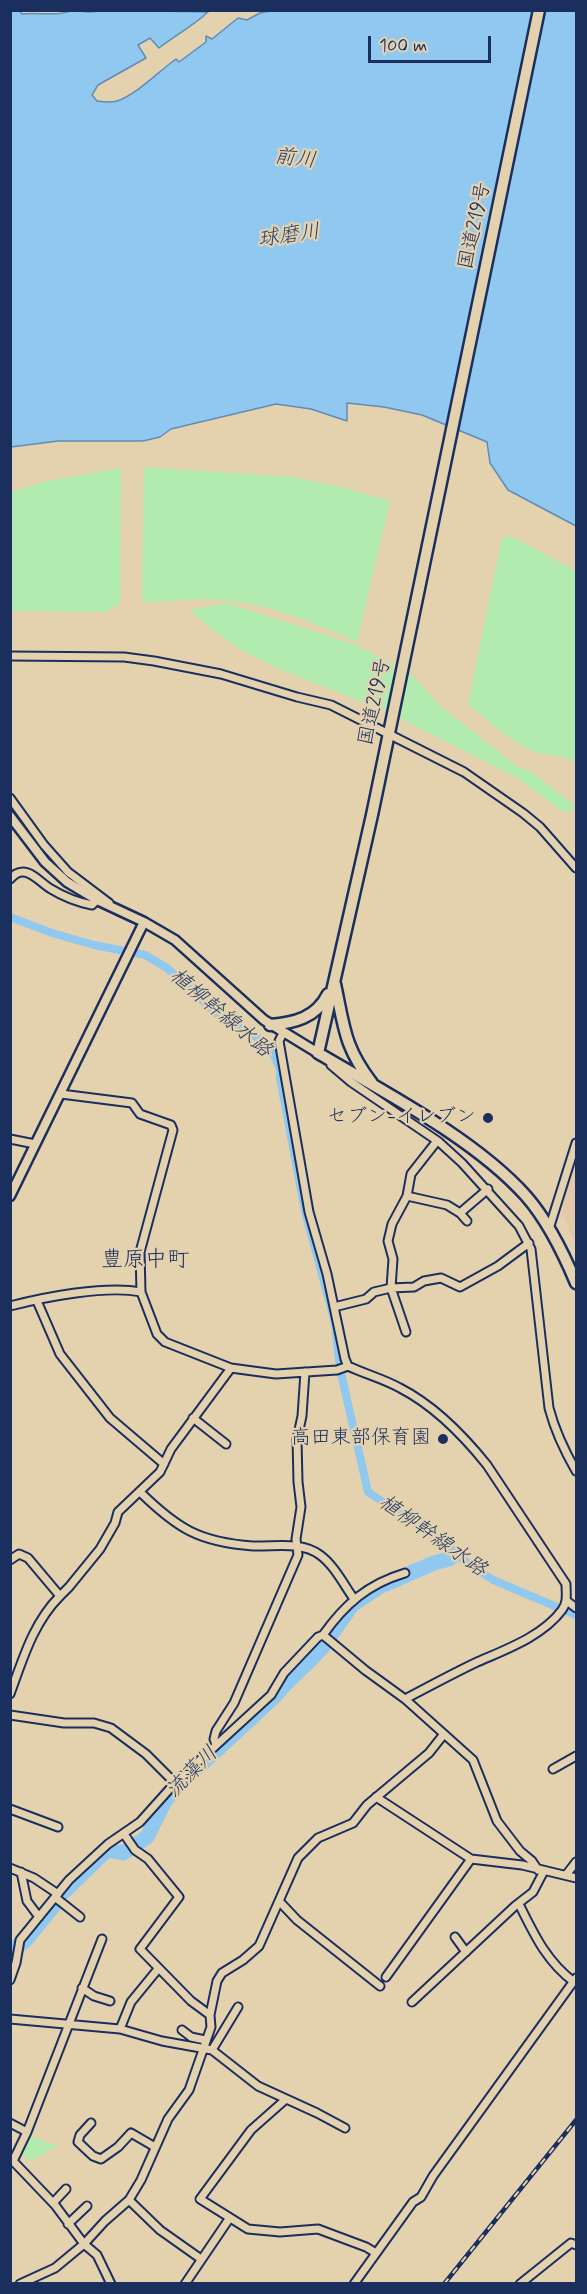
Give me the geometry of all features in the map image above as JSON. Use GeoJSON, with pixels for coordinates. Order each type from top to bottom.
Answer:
{"type":"FeatureCollection","features":[{"type":"Feature","properties":{"kind":"highway","name":"国道219号"},"geometry":{"type":"LineString","coordinates":[[318,1053],[372,815],[539,10]]}},
{"type":"Feature","properties":{"kind":"highway"},"geometry":{"type":"LineString","coordinates":[[270,1025],[291,1023],[306,1018],[320,1007],[335,981]]}},
{"type":"Feature","properties":{"kind":"highway"},"geometry":{"type":"LineString","coordinates":[[335,981],[344,1031],[359,1066],[375,1087]]}},
{"type":"Feature","properties":{"kind":"highway"},"geometry":{"type":"LineString","coordinates":[[318,1053],[467,1145],[507,1176],[527,1198],[561,1246],[576,1283]]}},
{"type":"Feature","properties":{"kind":"street"},"geometry":{"type":"LineString","coordinates":[[10,656],[124,657],[183,666],[221,674],[331,705],[389,730],[446,762],[523,813],[540,827],[576,868]]}},
{"type":"Feature","properties":{"kind":"street"},"geometry":{"type":"LineString","coordinates":[[10,798],[44,845],[68,872],[117,909]]}},
{"type":"Feature","properties":{"kind":"street"},"geometry":{"type":"LineString","coordinates":[[10,816],[45,862],[67,882],[175,940],[270,1025],[318,1053],[351,1082],[437,1141],[488,1189],[519,1226],[531,1249],[549,1408],[558,1437],[576,1471]]}},
{"type":"Feature","properties":{"kind":"street"},"geometry":{"type":"LineString","coordinates":[[10,879],[18,872],[30,873],[52,890],[77,902],[92,905],[97,900]]}},
{"type":"Feature","properties":{"kind":"street"},"geometry":{"type":"LineString","coordinates":[[10,1196],[144,922]]}},
{"type":"Feature","properties":{"kind":"street"},"geometry":{"type":"LineString","coordinates":[[283,1033],[279,1041],[300,1169],[348,1366]]}},
{"type":"Feature","properties":{"kind":"street"},"geometry":{"type":"LineString","coordinates":[[61,1094],[132,1103],[140,1114],[171,1125],[173,1130],[141,1248],[141,1292],[157,1334],[165,1342],[231,1368],[276,1374],[337,1370],[348,1366],[401,1388],[435,1410],[473,1448],[487,1465],[566,1584],[567,1601],[550,1622],[511,1648],[475,1663],[405,1699]]}},
{"type":"Feature","properties":{"kind":"street"},"geometry":{"type":"LineString","coordinates":[[10,1139],[35,1144]]}},
{"type":"Feature","properties":{"kind":"street"},"geometry":{"type":"LineString","coordinates":[[406,1332],[391,1288],[393,1259],[387,1241],[392,1224],[407,1196],[411,1174],[437,1141]]}},
{"type":"Feature","properties":{"kind":"street"},"geometry":{"type":"LineString","coordinates":[[549,1228],[576,1143]]}},
{"type":"Feature","properties":{"kind":"street"},"geometry":{"type":"LineString","coordinates":[[460,1213],[488,1189]]}},
{"type":"Feature","properties":{"kind":"street"},"geometry":{"type":"LineString","coordinates":[[407,1196],[447,1205],[460,1213],[467,1221]]}},
{"type":"Feature","properties":{"kind":"street"},"geometry":{"type":"LineString","coordinates":[[334,1307],[366,1299],[375,1292],[391,1288],[414,1287],[424,1281],[441,1278],[460,1287],[498,1266],[529,1243]]}},
{"type":"Feature","properties":{"kind":"street"},"geometry":{"type":"LineString","coordinates":[[10,1306],[116,1290],[141,1292]]}},
{"type":"Feature","properties":{"kind":"street"},"geometry":{"type":"LineString","coordinates":[[38,1301],[60,1354],[110,1418],[164,1464]]}},
{"type":"Feature","properties":{"kind":"street"},"geometry":{"type":"LineString","coordinates":[[10,1694],[30,1639],[47,1609],[100,1549],[115,1522],[117,1512],[160,1472],[193,1418],[231,1368]]}},
{"type":"Feature","properties":{"kind":"street"},"geometry":{"type":"LineString","coordinates":[[216,1745],[214,1739],[216,1731],[234,1704],[298,1555],[301,1507],[297,1439],[302,1416],[305,1372]]}},
{"type":"Feature","properties":{"kind":"street"},"geometry":{"type":"LineString","coordinates":[[193,1418],[226,1444]]}},
{"type":"Feature","properties":{"kind":"street"},"geometry":{"type":"LineString","coordinates":[[140,1492],[179,1527],[203,1538],[255,1546],[282,1544],[320,1555],[328,1562],[354,1599]]}},
{"type":"Feature","properties":{"kind":"street"},"geometry":{"type":"LineString","coordinates":[[10,1560],[19,1554],[28,1558],[60,1596]]}},
{"type":"Feature","properties":{"kind":"street"},"geometry":{"type":"LineString","coordinates":[[10,1980],[19,1946],[39,1917],[81,1869],[108,1844],[124,1834],[154,1808],[175,1783],[271,1695],[284,1673],[318,1637],[323,1635],[354,1599],[388,1579],[405,1573]]}},
{"type":"Feature","properties":{"kind":"street"},"geometry":{"type":"LineString","coordinates":[[567,1601],[576,1608]]}},
{"type":"Feature","properties":{"kind":"street"},"geometry":{"type":"LineString","coordinates":[[323,1635],[405,1699],[473,1760],[497,1821],[520,1851],[541,1870]]}},
{"type":"Feature","properties":{"kind":"street"},"geometry":{"type":"LineString","coordinates":[[10,1715],[54,1722],[94,1723],[111,1728],[146,1754],[175,1783]]}},
{"type":"Feature","properties":{"kind":"street"},"geometry":{"type":"LineString","coordinates":[[20,2283],[55,2268],[84,2244],[129,2200],[141,2180],[168,2119],[189,2090],[211,2027],[210,2015],[217,1981],[222,1973],[243,1960],[259,1946],[294,1864],[305,1849],[318,1838],[353,1823],[367,1804],[429,1753],[444,1734]]}},
{"type":"Feature","properties":{"kind":"street"},"geometry":{"type":"LineString","coordinates":[[553,1769],[576,1756]]}},
{"type":"Feature","properties":{"kind":"street"},"geometry":{"type":"LineString","coordinates":[[376,1797],[471,1859],[522,1865],[576,1878]]}},
{"type":"Feature","properties":{"kind":"street"},"geometry":{"type":"LineString","coordinates":[[10,1809],[58,1827]]}},
{"type":"Feature","properties":{"kind":"street"},"geometry":{"type":"LineString","coordinates":[[124,1834],[179,1897],[140,1949],[191,2001],[210,2015]]}},
{"type":"Feature","properties":{"kind":"street"},"geometry":{"type":"LineString","coordinates":[[386,1977],[471,1859]]}},
{"type":"Feature","properties":{"kind":"street"},"geometry":{"type":"LineString","coordinates":[[566,1875],[576,1862]]}},
{"type":"Feature","properties":{"kind":"street"},"geometry":{"type":"LineString","coordinates":[[10,1868],[34,1878],[80,1917]]}},
{"type":"Feature","properties":{"kind":"street"},"geometry":{"type":"LineString","coordinates":[[412,2002],[533,1892],[541,1870]]}},
{"type":"Feature","properties":{"kind":"street"},"geometry":{"type":"LineString","coordinates":[[21,1872],[27,1901],[39,1917]]}},
{"type":"Feature","properties":{"kind":"street"},"geometry":{"type":"LineString","coordinates":[[279,1901],[297,1920],[380,1986]]}},
{"type":"Feature","properties":{"kind":"street"},"geometry":{"type":"LineString","coordinates":[[354,2283],[413,2202],[421,2197],[440,2166],[575,1980],[563,1974],[545,1954],[534,1937],[519,1904]]}},
{"type":"Feature","properties":{"kind":"street"},"geometry":{"type":"LineString","coordinates":[[455,1937],[466,1952]]}},
{"type":"Feature","properties":{"kind":"street"},"geometry":{"type":"LineString","coordinates":[[102,1939],[27,2132],[12,2163],[53,2203],[84,2244],[98,2255],[111,2283]]}},
{"type":"Feature","properties":{"kind":"street"},"geometry":{"type":"LineString","coordinates":[[120,2029],[131,2002],[158,1969]]}},
{"type":"Feature","properties":{"kind":"street"},"geometry":{"type":"LineString","coordinates":[[82,1988],[94,1996],[110,2001]]}},
{"type":"Feature","properties":{"kind":"street"},"geometry":{"type":"LineString","coordinates":[[212,2049],[238,2007]]}},
{"type":"Feature","properties":{"kind":"street"},"geometry":{"type":"LineString","coordinates":[[10,2019],[120,2029],[162,2041],[204,2044]]}},
{"type":"Feature","properties":{"kind":"street"},"geometry":{"type":"LineString","coordinates":[[182,2030],[212,2049],[258,2086],[345,2128]]}},
{"type":"Feature","properties":{"kind":"street"},"geometry":{"type":"LineString","coordinates":[[286,2099],[251,2130],[200,2199],[229,2219],[257,2231],[280,2232],[310,2228],[325,2230],[376,2253]]}},
{"type":"Feature","properties":{"kind":"street"},"geometry":{"type":"LineString","coordinates":[[91,2122],[80,2135],[78,2142],[93,2156],[101,2159],[118,2147],[131,2133],[155,2147]]}},
{"type":"Feature","properties":{"kind":"street"},"geometry":{"type":"LineString","coordinates":[[10,2123],[27,2132]]}},
{"type":"Feature","properties":{"kind":"street"},"geometry":{"type":"LineString","coordinates":[[53,2203],[66,2189]]}},
{"type":"Feature","properties":{"kind":"street"},"geometry":{"type":"LineString","coordinates":[[129,2200],[160,2230],[201,2259]]}},
{"type":"Feature","properties":{"kind":"street"},"geometry":{"type":"LineString","coordinates":[[68,2224],[87,2206]]}},
{"type":"Feature","properties":{"kind":"street"},"geometry":{"type":"LineString","coordinates":[[185,2283],[229,2219]]}},
{"type":"Feature","properties":{"kind":"street"},"geometry":{"type":"LineString","coordinates":[[520,2283],[575,2241]]}},
{"type":"Feature","properties":{"kind":"shaded area"},"geometry":{"type":"Polygon","coordinates":[[[576,1154],[576,1246],[562,1214],[570,1165],[576,1154]]]}},
{"type":"Feature","properties":{"kind":"green space"},"geometry":{"type":"Polygon","coordinates":[[[144,467],[293,477],[345,488],[390,501],[357,642],[290,615],[256,605],[201,599],[145,603],[142,598],[144,467]]]}},
{"type":"Feature","properties":{"kind":"green space"},"geometry":{"type":"Polygon","coordinates":[[[121,468],[120,604],[105,612],[11,611],[11,492],[47,481],[121,468]]]}},
{"type":"Feature","properties":{"kind":"green space"},"geometry":{"type":"Polygon","coordinates":[[[511,536],[576,571],[576,763],[565,757],[532,751],[499,730],[468,704],[502,538],[511,536]]]}},
{"type":"Feature","properties":{"kind":"green space"},"geometry":{"type":"Polygon","coordinates":[[[228,603],[356,645],[411,674],[440,706],[517,766],[533,773],[576,807],[565,813],[519,779],[386,711],[284,671],[246,653],[189,610],[228,603]]]}},
{"type":"Feature","properties":{"kind":"green space"},"geometry":{"type":"Polygon","coordinates":[[[27,2135],[50,2144],[59,2144],[32,2161],[25,2157],[21,2150],[27,2135]]]}},
{"type":"Feature","properties":{"kind":"water"},"geometry":{"type":"Polygon","coordinates":[[[73,10],[208,12],[159,48],[150,38],[138,45],[146,58],[98,85],[92,95],[97,101],[110,102],[132,94],[176,59],[179,62],[206,42],[206,36],[212,39],[238,18],[247,20],[260,13],[271,11],[576,11],[576,526],[508,490],[490,463],[487,442],[422,415],[384,407],[347,403],[347,421],[311,409],[276,404],[171,429],[160,437],[143,441],[58,441],[11,447],[10,11],[20,11],[22,14],[54,14],[73,10]]]}},
{"type":"Feature","properties":{"kind":"waterway","name":"植柳幹線水路"},"geometry":{"type":"LineString","coordinates":[[10,917],[52,933],[94,945],[145,955],[167,968],[225,1021],[248,1031],[274,1055],[280,1069],[305,1211],[335,1323],[339,1361]]}},
{"type":"Feature","properties":{"kind":"waterway","name":"植柳幹線水路"},"geometry":{"type":"LineString","coordinates":[[341,1373],[368,1492],[434,1536],[455,1554],[493,1580],[576,1615]]}},
{"type":"Feature","properties":{"kind":"waterway","name":"流藻川"},"geometry":{"type":"LineString","coordinates":[[331,1635],[352,1605],[381,1586],[434,1563],[449,1559],[455,1554]]}},
{"type":"Feature","properties":{"kind":"waterway","name":"流藻川"},"geometry":{"type":"LineString","coordinates":[[64,1892],[107,1850],[123,1853],[147,1837],[165,1801],[179,1785],[275,1696],[325,1644]]}},
{"type":"Feature","properties":{"kind":"waterway","name":"流藻川"},"geometry":{"type":"LineString","coordinates":[[10,1951],[25,1941],[56,1903]]}},
{"type":"Feature","properties":{"kind":"railway"},"geometry":{"type":"LineString","coordinates":[[444,2284],[576,2120]]}},
{"type":"Feature","properties":{"kind":"place","name":"セブン-イレブン"},"geometry":{"type":"Point","coordinates":[488,1118]}},
{"type":"Feature","properties":{"kind":"place","name":"高田東部保育園"},"geometry":{"type":"Point","coordinates":[443,1439]}},
{"type":"Feature","properties":{"kind":"district","name":"豊原中町"},"geometry":{"type":"Point","coordinates":[145,1261]}},
{"type":"Feature","properties":{"kind":"water label","name":"前川"},"geometry":{"type":"Point","coordinates":[295,160]}},
{"type":"Feature","properties":{"kind":"water label","name":"球磨川"},"geometry":{"type":"Point","coordinates":[289,237]}}]}
